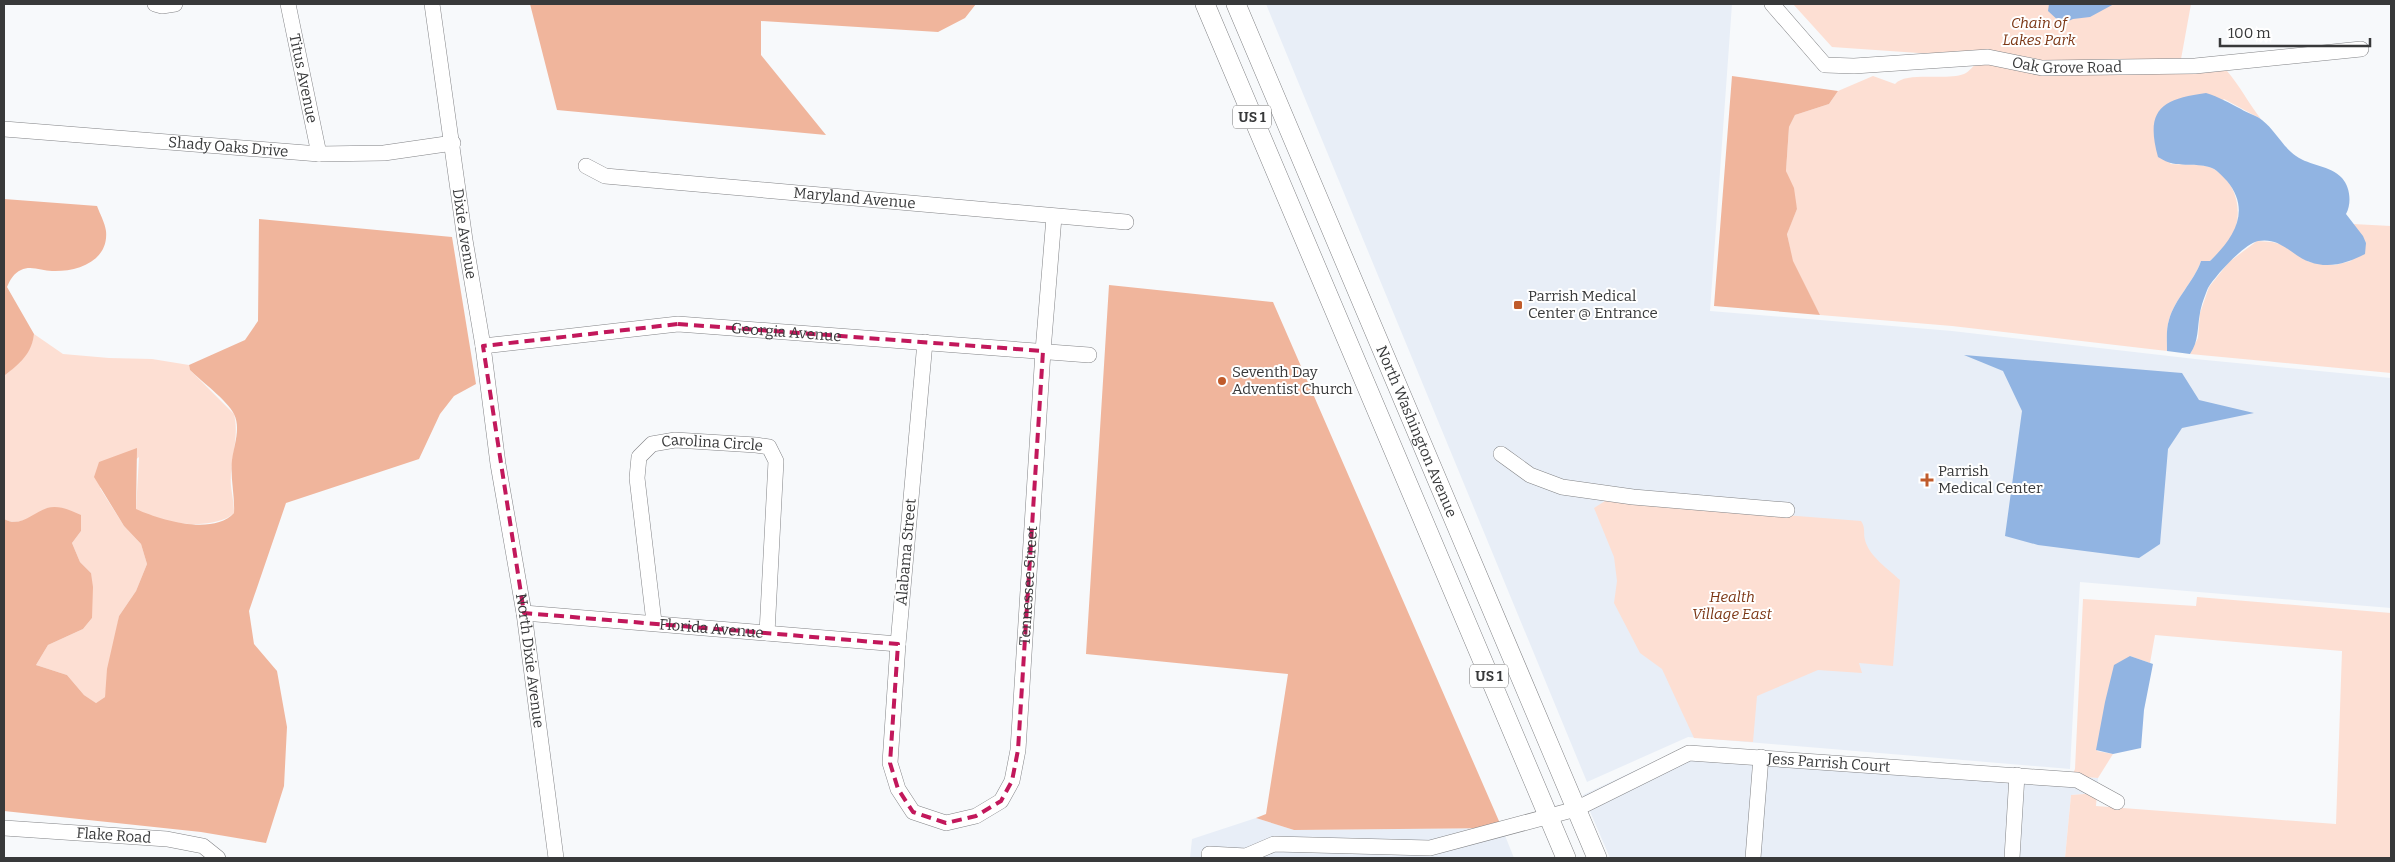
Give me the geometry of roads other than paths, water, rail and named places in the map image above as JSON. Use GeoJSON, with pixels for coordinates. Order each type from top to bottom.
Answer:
{"type":"FeatureCollection","features":[{"type":"Feature","properties":{"kind":"main road","name":"North Washington Avenue"},"geometry":{"type":"LineString","coordinates":[[1205,4],[1566,858]]}},
{"type":"Feature","properties":{"kind":"main road","name":"North Washington Avenue"},"geometry":{"type":"LineString","coordinates":[[1236,4],[1598,858]]}},
{"type":"Feature","properties":{"kind":"main road"},"geometry":{"type":"LineString","coordinates":[[1411,494],[1439,482]]}},
{"type":"Feature","properties":{"kind":"street"},"geometry":{"type":"LineString","coordinates":[[155,4],[162,6],[175,4]]}},
{"type":"Feature","properties":{"kind":"street","name":"Titus Avenue"},"geometry":{"type":"LineString","coordinates":[[288,4],[319,154]]}},
{"type":"Feature","properties":{"kind":"street","name":"Dixie Avenue"},"geometry":{"type":"LineString","coordinates":[[432,4],[453,143],[465,240],[483,346],[498,464]]}},
{"type":"Feature","properties":{"kind":"street","name":"Oak Grove Road"},"geometry":{"type":"LineString","coordinates":[[1772,4],[1825,65],[1854,66],[1988,57],[2042,68],[2195,66],[2361,49]]}},
{"type":"Feature","properties":{"kind":"street","name":"Shady Oaks Drive"},"geometry":{"type":"LineString","coordinates":[[4,129],[319,154],[384,154],[453,143]]}},
{"type":"Feature","properties":{"kind":"street","name":"Maryland Avenue"},"geometry":{"type":"LineString","coordinates":[[586,166],[605,176],[1126,222]]}},
{"type":"Feature","properties":{"kind":"street","name":"Tennessee Street"},"geometry":{"type":"LineString","coordinates":[[890,763],[898,789],[913,812],[946,823],[976,816],[1001,801],[1012,781],[1018,750],[1043,351],[1054,217]]}},
{"type":"Feature","properties":{"kind":"street","name":"Georgia Avenue"},"geometry":{"type":"LineString","coordinates":[[483,346],[678,324],[1089,355]]}},
{"type":"Feature","properties":{"kind":"street","name":"Alabama Street"},"geometry":{"type":"LineString","coordinates":[[890,763],[898,644],[925,342]]}},
{"type":"Feature","properties":{"kind":"street","name":"Carolina Circle"},"geometry":{"type":"LineString","coordinates":[[654,622],[637,478],[639,457],[652,444],[675,440],[756,445],[769,447],[776,461],[767,633]]}},
{"type":"Feature","properties":{"kind":"street"},"geometry":{"type":"LineString","coordinates":[[1501,454],[1530,475],[1562,487],[1634,497],[1787,510]]}},
{"type":"Feature","properties":{"kind":"street","name":"North Dixie Avenue"},"geometry":{"type":"LineString","coordinates":[[498,464],[524,613],[556,858]]}},
{"type":"Feature","properties":{"kind":"street","name":"Florida Avenue"},"geometry":{"type":"LineString","coordinates":[[524,613],[654,622],[898,644]]}},
{"type":"Feature","properties":{"kind":"street","name":"Jess Parrish Court"},"geometry":{"type":"LineString","coordinates":[[1209,854],[1246,856],[1274,844],[1429,853],[1576,809],[1688,753],[2077,780],[2117,802]]}},
{"type":"Feature","properties":{"kind":"street"},"geometry":{"type":"LineString","coordinates":[[1753,858],[1761,757]]}},
{"type":"Feature","properties":{"kind":"street"},"geometry":{"type":"LineString","coordinates":[[2012,858],[2018,775]]}},
{"type":"Feature","properties":{"kind":"street","name":"Flake Road"},"geometry":{"type":"LineString","coordinates":[[4,828],[167,839],[203,846],[218,858]]}},
{"type":"Feature","properties":{"kind":"water"},"geometry":{"type":"Polygon","coordinates":[[[2049,4],[2114,4],[2090,17],[2073,19],[2062,24],[2048,11],[2049,4]]]}},
{"type":"Feature","properties":{"kind":"water"},"geometry":{"type":"Polygon","coordinates":[[[2206,93],[2260,118],[2296,156],[2307,162],[2332,170],[2342,178],[2347,186],[2349,195],[2349,205],[2346,214],[2363,236],[2366,243],[2365,254],[2338,264],[2324,265],[2303,259],[2274,242],[2258,241],[2252,243],[2230,261],[2208,288],[2203,301],[2196,339],[2190,354],[2167,351],[2169,320],[2201,261],[2210,261],[2232,234],[2239,214],[2238,203],[2227,181],[2214,169],[2202,165],[2171,163],[2158,157],[2154,141],[2154,128],[2160,110],[2168,103],[2206,93]]]}},
{"type":"Feature","properties":{"kind":"water"},"geometry":{"type":"Polygon","coordinates":[[[1964,355],[2182,373],[2199,400],[2254,413],[2182,428],[2168,449],[2160,544],[2139,558],[2038,545],[2005,536],[2022,411],[2003,371],[1964,355]]]}},
{"type":"Feature","properties":{"kind":"water"},"geometry":{"type":"Polygon","coordinates":[[[2130,656],[2153,664],[2144,710],[2141,748],[2113,754],[2096,750],[2114,665],[2130,656]]]}},
{"type":"Feature","properties":{"kind":"place","name":"Parrish Medical Center @ Entrance"},"geometry":{"type":"Point","coordinates":[1518,305]}},
{"type":"Feature","properties":{"kind":"place","name":"Seventh Day Adventist Church"},"geometry":{"type":"Point","coordinates":[1222,381]}},
{"type":"Feature","properties":{"kind":"place","name":"Parrish Medical Center"},"geometry":{"type":"Point","coordinates":[1927,480]}},
{"type":"Feature","properties":{"kind":"park label","name":"Chain of Lakes Park"},"geometry":{"type":"Point","coordinates":[2039,32]}},
{"type":"Feature","properties":{"kind":"park label","name":"Health Village East"},"geometry":{"type":"Point","coordinates":[1732,606]}}]}
